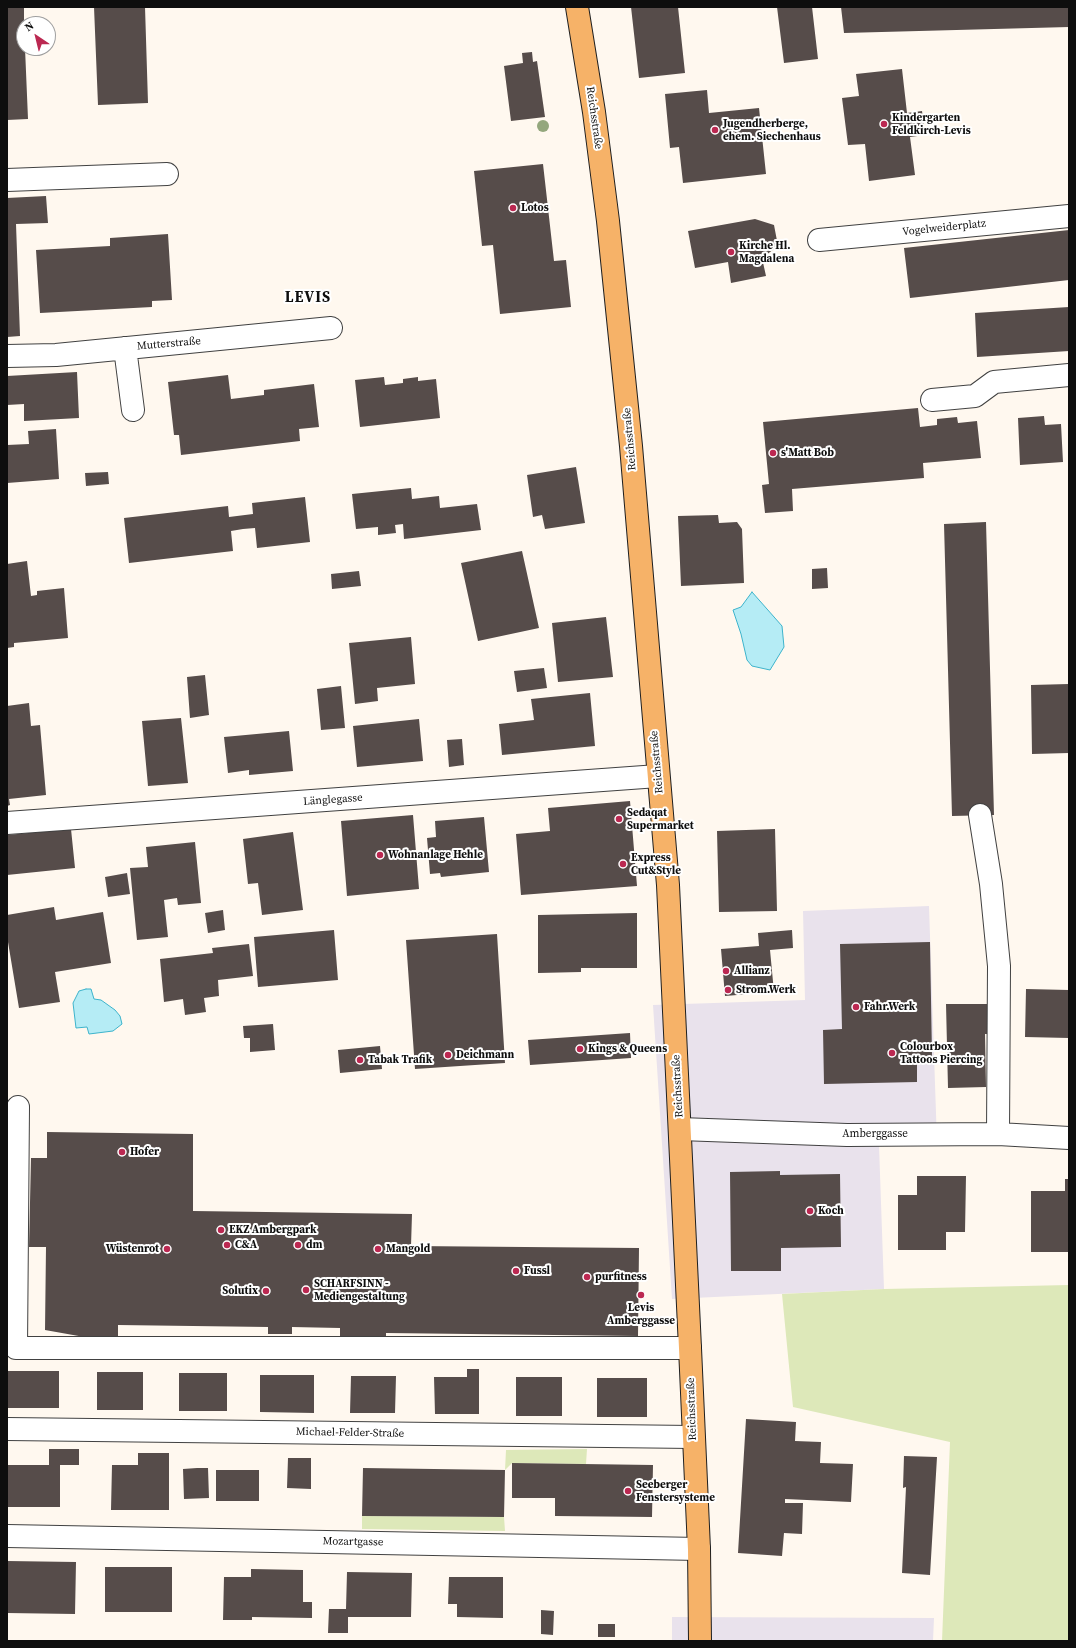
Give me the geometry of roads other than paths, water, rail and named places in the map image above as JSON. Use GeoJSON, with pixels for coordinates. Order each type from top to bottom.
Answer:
{"type":"FeatureCollection","features":[{"type":"Feature","properties":{"kind":"main road","name":"Reichsstraße"},"geometry":{"type":"LineString","coordinates":[[577,7],[594,112],[608,221],[631,446],[668,885],[699,1548],[700,1641]]}},
{"type":"Feature","properties":{"kind":"street"},"geometry":{"type":"LineString","coordinates":[[7,180],[167,174]]}},
{"type":"Feature","properties":{"kind":"street","name":"Vogelweiderplatz"},"geometry":{"type":"LineString","coordinates":[[819,240],[1069,216]]}},
{"type":"Feature","properties":{"kind":"street","name":"Mutterstraße"},"geometry":{"type":"LineString","coordinates":[[7,356],[56,355],[331,328]]}},
{"type":"Feature","properties":{"kind":"street"},"geometry":{"type":"LineString","coordinates":[[124,348],[133,410]]}},
{"type":"Feature","properties":{"kind":"street"},"geometry":{"type":"LineString","coordinates":[[932,400],[975,396],[994,382],[1069,375]]}},
{"type":"Feature","properties":{"kind":"street","name":"Länglegasse"},"geometry":{"type":"LineString","coordinates":[[7,823],[658,776]]}},
{"type":"Feature","properties":{"kind":"street"},"geometry":{"type":"LineString","coordinates":[[980,815],[991,884],[999,966],[998,1134]]}},
{"type":"Feature","properties":{"kind":"street"},"geometry":{"type":"LineString","coordinates":[[18,1107],[16,1348],[690,1348]]}},
{"type":"Feature","properties":{"kind":"street","name":"Amberggasse"},"geometry":{"type":"LineString","coordinates":[[680,1128],[847,1135],[998,1134],[1069,1138]]}},
{"type":"Feature","properties":{"kind":"street","name":"Michael-Felder-Straße"},"geometry":{"type":"LineString","coordinates":[[7,1429],[693,1437]]}},
{"type":"Feature","properties":{"kind":"street","name":"Mozartgasse"},"geometry":{"type":"LineString","coordinates":[[7,1536],[699,1548]]}},
{"type":"Feature","properties":{"kind":"water"},"geometry":{"type":"Polygon","coordinates":[[[752,592],[782,626],[784,647],[770,670],[752,666],[747,660],[741,634],[733,610],[741,607],[752,592]]]}},
{"type":"Feature","properties":{"kind":"water"},"geometry":{"type":"Polygon","coordinates":[[[91,989],[94,999],[101,1000],[115,1010],[120,1016],[122,1024],[113,1031],[89,1034],[87,1027],[76,1028],[73,1003],[79,991],[91,989]]]}},
{"type":"Feature","properties":{"kind":"place","name":"Kindergarten Feldkirch-Levis"},"geometry":{"type":"Point","coordinates":[884,124]}},
{"type":"Feature","properties":{"kind":"place","name":"Jugendherberge, ehem. Siechenhaus"},"geometry":{"type":"Point","coordinates":[715,130]}},
{"type":"Feature","properties":{"kind":"place","name":"Lotos"},"geometry":{"type":"Point","coordinates":[513,208]}},
{"type":"Feature","properties":{"kind":"place","name":"Kirche Hl. Magdalena"},"geometry":{"type":"Point","coordinates":[731,252]}},
{"type":"Feature","properties":{"kind":"place","name":"s'Matt Bob"},"geometry":{"type":"Point","coordinates":[773,453]}},
{"type":"Feature","properties":{"kind":"place","name":"Sedaqat Supermarket"},"geometry":{"type":"Point","coordinates":[619,819]}},
{"type":"Feature","properties":{"kind":"place","name":"Wohnanlage Hehle"},"geometry":{"type":"Point","coordinates":[380,855]}},
{"type":"Feature","properties":{"kind":"place","name":"Express Cut&Style"},"geometry":{"type":"Point","coordinates":[623,864]}},
{"type":"Feature","properties":{"kind":"place","name":"Allianz"},"geometry":{"type":"Point","coordinates":[726,971]}},
{"type":"Feature","properties":{"kind":"place","name":"Strom.Werk"},"geometry":{"type":"Point","coordinates":[728,990]}},
{"type":"Feature","properties":{"kind":"place","name":"Fahr.Werk"},"geometry":{"type":"Point","coordinates":[856,1007]}},
{"type":"Feature","properties":{"kind":"place","name":"Kings & Queens"},"geometry":{"type":"Point","coordinates":[580,1049]}},
{"type":"Feature","properties":{"kind":"place","name":"Colourbox Tattoos Piercing"},"geometry":{"type":"Point","coordinates":[892,1053]}},
{"type":"Feature","properties":{"kind":"place","name":"Deichmann"},"geometry":{"type":"Point","coordinates":[448,1055]}},
{"type":"Feature","properties":{"kind":"place","name":"Tabak Trafik"},"geometry":{"type":"Point","coordinates":[360,1060]}},
{"type":"Feature","properties":{"kind":"place","name":"Hofer"},"geometry":{"type":"Point","coordinates":[122,1152]}},
{"type":"Feature","properties":{"kind":"place","name":"Koch"},"geometry":{"type":"Point","coordinates":[810,1211]}},
{"type":"Feature","properties":{"kind":"place","name":"EKZ Ambergpark"},"geometry":{"type":"Point","coordinates":[221,1230]}},
{"type":"Feature","properties":{"kind":"place","name":"C&A"},"geometry":{"type":"Point","coordinates":[227,1245]}},
{"type":"Feature","properties":{"kind":"place","name":"dm"},"geometry":{"type":"Point","coordinates":[298,1245]}},
{"type":"Feature","properties":{"kind":"place","name":"Wüstenrot"},"geometry":{"type":"Point","coordinates":[167,1249]}},
{"type":"Feature","properties":{"kind":"place","name":"Mangold"},"geometry":{"type":"Point","coordinates":[378,1249]}},
{"type":"Feature","properties":{"kind":"place","name":"Fussl"},"geometry":{"type":"Point","coordinates":[516,1271]}},
{"type":"Feature","properties":{"kind":"place","name":"purfitness"},"geometry":{"type":"Point","coordinates":[587,1277]}},
{"type":"Feature","properties":{"kind":"place","name":"SCHARFSINN - Mediengestaltung"},"geometry":{"type":"Point","coordinates":[306,1290]}},
{"type":"Feature","properties":{"kind":"place","name":"Solutix"},"geometry":{"type":"Point","coordinates":[266,1291]}},
{"type":"Feature","properties":{"kind":"place","name":"Levis Amberggasse"},"geometry":{"type":"Point","coordinates":[641,1295]}},
{"type":"Feature","properties":{"kind":"place","name":"Seeberger Fenstersysteme"},"geometry":{"type":"Point","coordinates":[628,1491]}},
{"type":"Feature","properties":{"kind":"district","name":"LEVIS"},"geometry":{"type":"Point","coordinates":[308,298]}}]}
